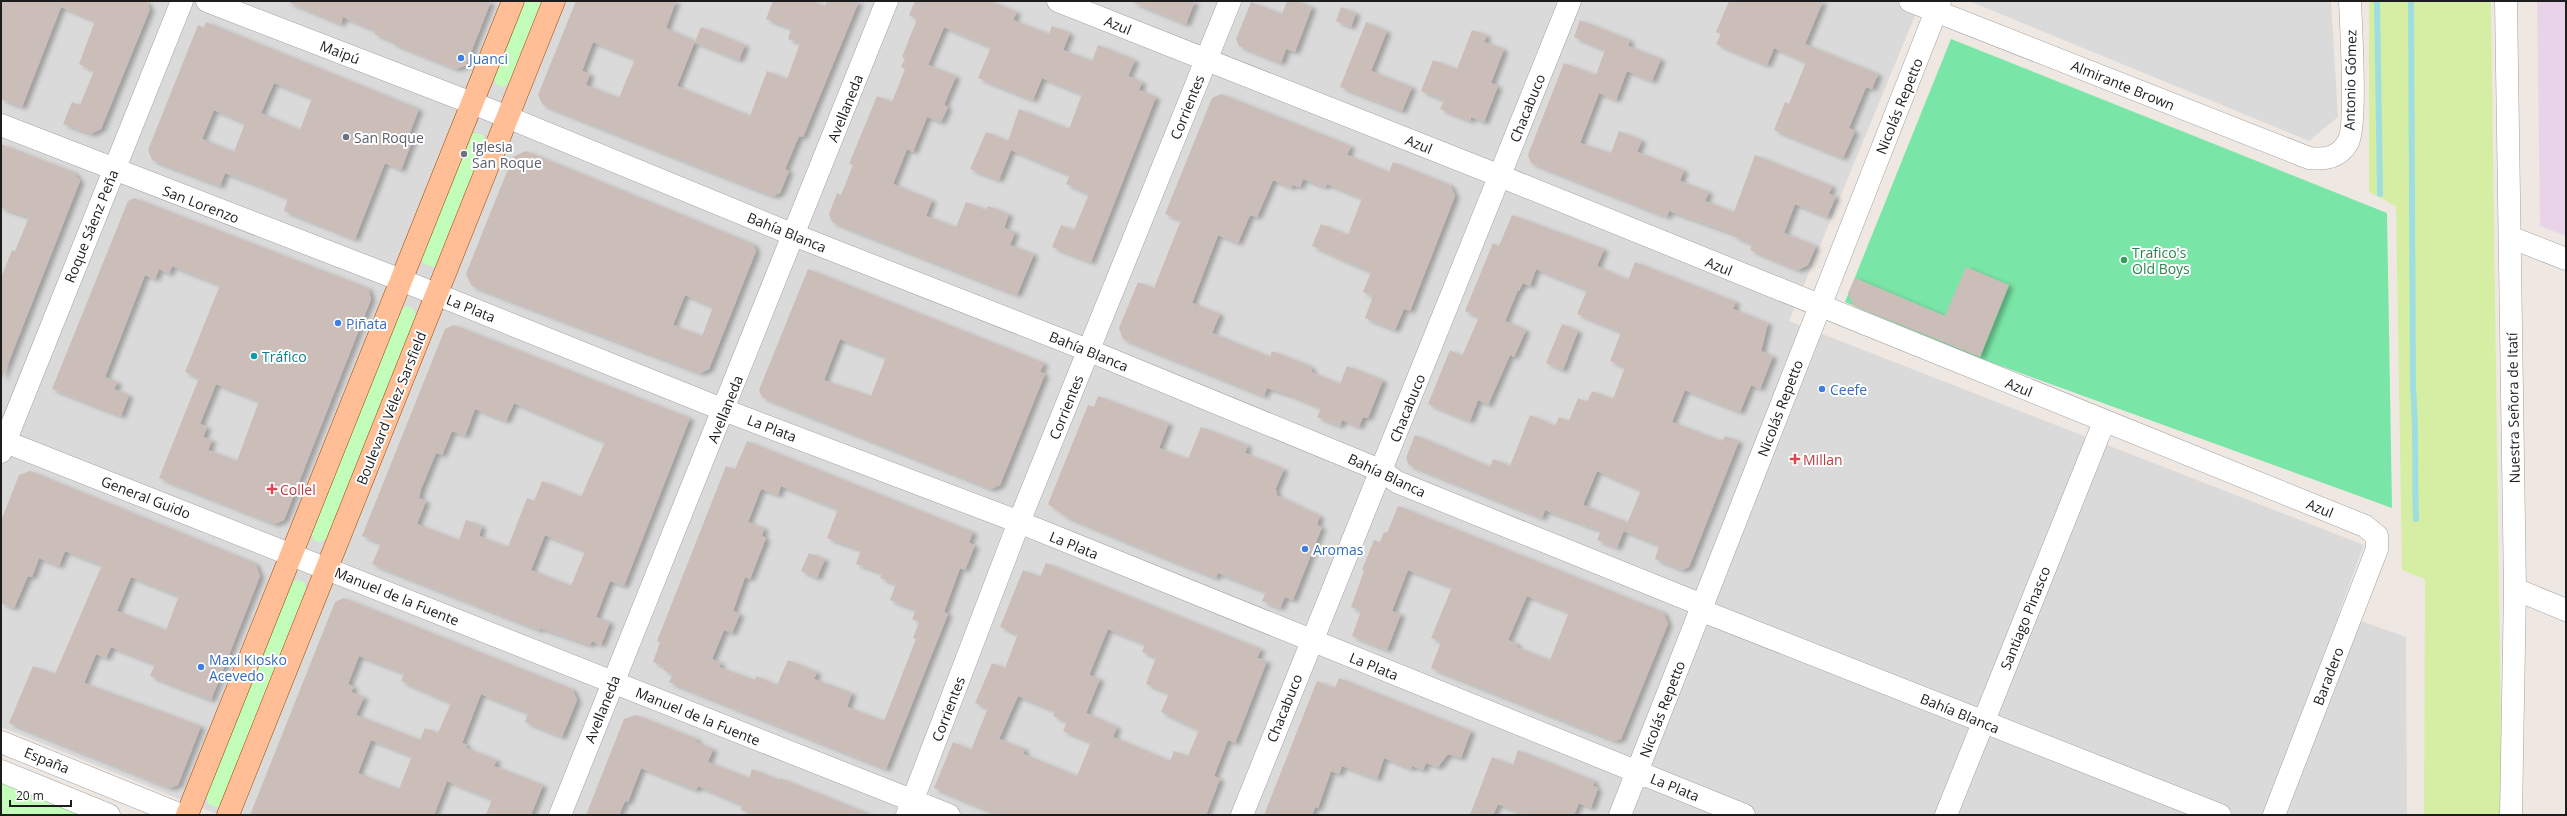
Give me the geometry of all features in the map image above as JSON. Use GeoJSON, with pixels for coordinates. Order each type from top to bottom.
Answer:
{"type":"FeatureCollection","features":[{"type":"Feature","properties":{"kind":"main road"},"geometry":{"type":"LineString","coordinates":[[187,815],[513,1]]}},
{"type":"Feature","properties":{"kind":"main road","name":"Boulevard Vélez Sarsfield"},"geometry":{"type":"LineString","coordinates":[[228,815],[554,1]]}},
{"type":"Feature","properties":{"kind":"street","name":"Roque Sáenz Peña"},"geometry":{"type":"LineString","coordinates":[[2,444],[112,170],[182,1]]}},
{"type":"Feature","properties":{"kind":"street","name":"Maipú"},"geometry":{"type":"LineString","coordinates":[[207,1],[472,103]]}},
{"type":"Feature","properties":{"kind":"street","name":"Avellaneda"},"geometry":{"type":"LineString","coordinates":[[560,815],[724,410],[887,1]]}},
{"type":"Feature","properties":{"kind":"street","name":"Azul"},"geometry":{"type":"LineString","coordinates":[[1058,1],[1500,176],[2104,422],[2365,526],[2377,536]]}},
{"type":"Feature","properties":{"kind":"street","name":"Corrientes"},"geometry":{"type":"LineString","coordinates":[[910,808],[1019,522],[1090,350],[1230,1]]}},
{"type":"Feature","properties":{"kind":"street","name":"Chacabuco"},"geometry":{"type":"LineString","coordinates":[[1242,815],[1311,640],[1382,471],[1570,1]]}},
{"type":"Feature","properties":{"kind":"street","name":"Almirante Brown"},"geometry":{"type":"LineString","coordinates":[[1910,1],[1938,6],[2309,158],[2324,160],[2337,155]]}},
{"type":"Feature","properties":{"kind":"street","name":"Antonio Gómez"},"geometry":{"type":"LineString","coordinates":[[2337,155],[2349,142],[2353,122],[2350,1]]}},
{"type":"Feature","properties":{"kind":"street","name":"Nuestra Señora de Itatí"},"geometry":{"type":"LineString","coordinates":[[2506,1],[2515,589],[2511,815]]}},
{"type":"Feature","properties":{"kind":"street","name":"Nicolás Repetto"},"geometry":{"type":"LineString","coordinates":[[1620,815],[1938,6]]}},
{"type":"Feature","properties":{"kind":"street","name":"Bahía Blanca"},"geometry":{"type":"LineString","coordinates":[[472,103],[794,235],[1090,350],[1382,471],[1397,482],[1982,722],[2220,815]]}},
{"type":"Feature","properties":{"kind":"street","name":"San Lorenzo"},"geometry":{"type":"LineString","coordinates":[[1,125],[112,170],[401,280]]}},
{"type":"Feature","properties":{"kind":"street"},"geometry":{"type":"LineString","coordinates":[[2510,237],[2566,258]]}},
{"type":"Feature","properties":{"kind":"street","name":"La Plata"},"geometry":{"type":"LineString","coordinates":[[401,280],[724,410],[1019,522],[1744,815]]}},
{"type":"Feature","properties":{"kind":"street","name":"Santiago Pinasco"},"geometry":{"type":"LineString","coordinates":[[1946,815],[1982,722],[2104,422]]}},
{"type":"Feature","properties":{"kind":"street","name":"General Guido"},"geometry":{"type":"LineString","coordinates":[[2,444],[291,553]]}},
{"type":"Feature","properties":{"kind":"street","name":"Baradero"},"geometry":{"type":"LineString","coordinates":[[2274,815],[2377,549],[2377,536]]}},
{"type":"Feature","properties":{"kind":"street","name":"Manuel de la Fuente"},"geometry":{"type":"LineString","coordinates":[[291,553],[613,682],[910,808],[949,815]]}},
{"type":"Feature","properties":{"kind":"street"},"geometry":{"type":"LineString","coordinates":[[2515,589],[2566,610]]}},
{"type":"Feature","properties":{"kind":"street","name":"España"},"geometry":{"type":"LineString","coordinates":[[1,742],[181,815]]}},
{"type":"Feature","properties":{"kind":"street","name":"España"},"geometry":{"type":"LineString","coordinates":[[1,771],[109,815]]}},
{"type":"Feature","properties":{"kind":"shaded area"},"geometry":{"type":"Polygon","coordinates":[[[1,1],[1921,1],[1789,321],[2364,545],[2339,613],[2406,637],[2407,815],[219,815],[1,727],[1,1]]]}},
{"type":"Feature","properties":{"kind":"shaded area"},"geometry":{"type":"Polygon","coordinates":[[[1969,1],[2331,1],[2338,117],[2309,141],[1969,1]]]}},
{"type":"Feature","properties":{"kind":"shaded area"},"geometry":{"type":"Polygon","coordinates":[[[2537,1],[2566,1],[2566,236],[2540,226],[2537,1]]]}},
{"type":"Feature","properties":{"kind":"green space"},"geometry":{"type":"Polygon","coordinates":[[[523,1],[544,1],[510,83],[502,87],[496,84],[493,77],[523,1]]]}},
{"type":"Feature","properties":{"kind":"green space"},"geometry":{"type":"Polygon","coordinates":[[[2369,1],[2491,1],[2502,815],[2424,815],[2425,579],[2402,570],[2396,206],[2369,192],[2369,1]]]}},
{"type":"Feature","properties":{"kind":"green space","name":"Trafico's Old Boys"},"geometry":{"type":"Polygon","coordinates":[[[1951,39],[2387,213],[2392,508],[1979,358],[1845,302],[1951,39]]]}},
{"type":"Feature","properties":{"kind":"green space"},"geometry":{"type":"Polygon","coordinates":[[[477,133],[483,135],[486,144],[438,264],[434,267],[424,264],[421,258],[471,134],[477,133]]]}},
{"type":"Feature","properties":{"kind":"green space"},"geometry":{"type":"Polygon","coordinates":[[[408,306],[413,309],[417,317],[328,539],[319,542],[314,540],[311,532],[401,309],[408,306]]]}},
{"type":"Feature","properties":{"kind":"green space"},"geometry":{"type":"Polygon","coordinates":[[[298,580],[304,582],[307,591],[220,806],[216,807],[208,804],[206,794],[289,584],[298,580]]]}},
{"type":"Feature","properties":{"kind":"green space"},"geometry":{"type":"Polygon","coordinates":[[[1,780],[89,815],[1,815],[1,780]]]}},
{"type":"Feature","properties":{"kind":"building"},"geometry":{"type":"Polygon","coordinates":[[[1,1],[146,1],[150,9],[101,129],[91,134],[63,124],[72,102],[80,105],[94,71],[79,64],[95,21],[61,7],[22,107],[1,99],[1,1]]]}},
{"type":"Feature","properties":{"kind":"building"},"geometry":{"type":"Polygon","coordinates":[[[286,1],[491,1],[466,65],[456,69],[392,43],[392,41],[374,34],[376,31],[343,17],[341,24],[286,1]]]}},
{"type":"Feature","properties":{"kind":"building"},"geometry":{"type":"Polygon","coordinates":[[[576,1],[676,1],[666,28],[695,41],[677,86],[750,116],[767,71],[787,79],[800,43],[788,39],[791,28],[766,19],[773,1],[813,1],[825,6],[827,1],[859,1],[803,137],[799,136],[785,169],[789,171],[780,193],[773,196],[543,105],[538,95],[576,1]],[[593,42],[582,71],[590,74],[586,85],[619,98],[635,59],[593,42]]]}},
{"type":"Feature","properties":{"kind":"building"},"geometry":{"type":"Polygon","coordinates":[[[915,1],[990,1],[1017,12],[1013,20],[1049,34],[1052,26],[1070,33],[1063,50],[1092,61],[1098,45],[1135,60],[1128,76],[1142,82],[1139,90],[1156,97],[1091,262],[1052,247],[1061,225],[1074,230],[1089,194],[1066,184],[1070,175],[1011,150],[999,180],[970,169],[986,132],[1008,141],[1019,109],[1069,129],[1082,94],[1042,78],[1033,100],[978,78],[991,47],[944,27],[928,65],[956,76],[944,105],[948,107],[941,122],[927,117],[913,152],[907,149],[893,184],[932,200],[926,216],[956,227],[966,202],[986,210],[988,206],[1009,214],[1004,228],[1015,232],[1010,245],[1034,254],[1017,295],[832,222],[829,214],[837,193],[841,195],[853,165],[849,164],[877,96],[892,102],[905,69],[901,67],[905,58],[902,57],[917,19],[909,15],[915,1]]]}},
{"type":"Feature","properties":{"kind":"building"},"geometry":{"type":"Polygon","coordinates":[[[1130,1],[1195,1],[1186,24],[1130,1]]]}},
{"type":"Feature","properties":{"kind":"building"},"geometry":{"type":"Polygon","coordinates":[[[1287,1],[1298,1],[1312,7],[1295,52],[1286,49],[1281,63],[1239,46],[1236,39],[1251,2],[1282,14],[1287,1]]]}},
{"type":"Feature","properties":{"kind":"building"},"geometry":{"type":"Polygon","coordinates":[[[1729,1],[1823,1],[1805,44],[1878,74],[1872,89],[1866,87],[1849,128],[1855,131],[1843,158],[1774,130],[1785,102],[1789,104],[1806,62],[1774,48],[1767,65],[1716,44],[1721,34],[1716,32],[1729,1]]]}},
{"type":"Feature","properties":{"kind":"building"},"geometry":{"type":"Polygon","coordinates":[[[1341,7],[1356,13],[1351,27],[1336,21],[1341,7]]]}},
{"type":"Feature","properties":{"kind":"building"},"geometry":{"type":"Polygon","coordinates":[[[1580,20],[1630,40],[1628,46],[1661,59],[1652,81],[1627,71],[1616,100],[1599,93],[1580,143],[1611,153],[1619,131],[1642,140],[1637,152],[1684,170],[1680,181],[1709,192],[1705,201],[1734,212],[1755,155],[1832,186],[1829,194],[1836,196],[1827,217],[1795,204],[1784,233],[1816,246],[1808,265],[1798,270],[1750,250],[1752,244],[1733,236],[1734,234],[1669,211],[1667,217],[1531,163],[1528,155],[1564,63],[1596,75],[1605,50],[1574,37],[1580,20]]]}},
{"type":"Feature","properties":{"kind":"building"},"geometry":{"type":"Polygon","coordinates":[[[206,22],[419,109],[408,137],[413,139],[401,170],[385,163],[355,239],[284,211],[288,198],[257,185],[225,173],[220,186],[152,160],[148,150],[198,25],[204,28],[206,22]],[[274,83],[261,113],[300,130],[312,98],[274,83]],[[214,110],[202,139],[234,152],[245,123],[214,110]]]}},
{"type":"Feature","properties":{"kind":"building"},"geometry":{"type":"Polygon","coordinates":[[[1366,22],[1387,31],[1371,71],[1412,87],[1402,111],[1340,87],[1366,22]]]}},
{"type":"Feature","properties":{"kind":"building"},"geometry":{"type":"Polygon","coordinates":[[[701,27],[745,45],[739,60],[695,42],[701,27]]]}},
{"type":"Feature","properties":{"kind":"building"},"geometry":{"type":"Polygon","coordinates":[[[1472,30],[1487,35],[1484,42],[1504,49],[1491,83],[1498,86],[1484,122],[1471,117],[1470,121],[1440,109],[1444,100],[1421,91],[1433,60],[1457,69],[1472,30]]]}},
{"type":"Feature","properties":{"kind":"building"},"geometry":{"type":"Polygon","coordinates":[[[1221,94],[1351,146],[1347,155],[1389,172],[1393,162],[1450,185],[1455,196],[1410,311],[1404,309],[1395,330],[1365,318],[1373,296],[1363,292],[1371,272],[1312,246],[1321,224],[1348,235],[1362,198],[1327,184],[1325,187],[1303,179],[1300,187],[1292,185],[1291,188],[1273,180],[1257,217],[1250,215],[1238,243],[1218,235],[1192,303],[1220,314],[1212,333],[1270,357],[1272,351],[1305,364],[1312,368],[1311,372],[1340,384],[1347,366],[1383,380],[1368,418],[1363,417],[1359,427],[1342,420],[1340,426],[1317,417],[1321,408],[1290,395],[1267,388],[1264,396],[1123,339],[1119,328],[1138,282],[1154,288],[1181,220],[1165,214],[1212,98],[1221,94]]]}},
{"type":"Feature","properties":{"kind":"building"},"geometry":{"type":"Polygon","coordinates":[[[1,144],[73,172],[80,181],[2,379],[1,278],[12,250],[15,251],[29,217],[1,208],[1,144]]]}},
{"type":"Feature","properties":{"kind":"building"},"geometry":{"type":"Polygon","coordinates":[[[526,151],[753,244],[756,251],[709,369],[700,373],[472,286],[466,274],[513,157],[526,151]],[[685,295],[673,325],[702,336],[713,307],[685,295]]]}},
{"type":"Feature","properties":{"kind":"building"},"geometry":{"type":"Polygon","coordinates":[[[134,198],[368,288],[371,299],[284,520],[275,524],[159,478],[199,378],[185,372],[220,285],[172,266],[169,274],[159,269],[155,279],[145,275],[105,377],[118,382],[114,389],[129,395],[121,416],[52,389],[128,201],[134,198]],[[216,384],[200,424],[207,427],[203,437],[212,440],[208,450],[237,461],[259,401],[216,384]]]}},
{"type":"Feature","properties":{"kind":"building"},"geometry":{"type":"Polygon","coordinates":[[[1512,215],[1604,249],[1597,266],[1628,280],[1635,262],[1736,302],[1733,309],[1768,323],[1761,351],[1773,356],[1760,389],[1751,385],[1740,412],[1685,390],[1672,422],[1722,441],[1725,436],[1739,441],[1689,567],[1682,570],[1655,559],[1659,545],[1624,531],[1641,490],[1597,471],[1583,505],[1627,522],[1617,548],[1597,540],[1601,531],[1545,510],[1542,518],[1409,465],[1406,458],[1415,435],[1490,467],[1493,459],[1510,466],[1530,415],[1555,426],[1559,417],[1569,421],[1578,398],[1587,402],[1592,391],[1613,399],[1625,367],[1610,361],[1621,332],[1577,314],[1587,290],[1536,269],[1530,286],[1523,283],[1519,291],[1518,290],[1505,321],[1526,330],[1514,357],[1510,355],[1488,405],[1478,400],[1470,421],[1428,404],[1450,350],[1462,356],[1479,317],[1465,311],[1493,243],[1499,246],[1512,215]]]}},
{"type":"Feature","properties":{"kind":"building"},"geometry":{"type":"Polygon","coordinates":[[[1966,267],[2009,285],[1980,357],[1853,305],[1848,293],[1855,278],[1945,316],[1966,267]]]}},
{"type":"Feature","properties":{"kind":"building"},"geometry":{"type":"Polygon","coordinates":[[[808,269],[1044,363],[1040,372],[1045,374],[1000,485],[991,489],[762,397],[759,390],[808,269]],[[840,339],[824,380],[871,396],[886,357],[840,339]]]}},
{"type":"Feature","properties":{"kind":"building"},"geometry":{"type":"Polygon","coordinates":[[[1562,324],[1578,331],[1563,370],[1546,363],[1562,324]]]}},
{"type":"Feature","properties":{"kind":"building"},"geometry":{"type":"Polygon","coordinates":[[[454,325],[690,418],[624,586],[610,581],[596,617],[610,622],[601,645],[592,641],[590,645],[540,628],[539,630],[372,564],[381,543],[362,536],[445,329],[454,325]],[[514,403],[506,421],[475,409],[465,436],[452,431],[442,455],[436,453],[421,489],[419,498],[426,501],[417,524],[459,540],[466,520],[482,526],[479,536],[508,547],[527,498],[534,501],[542,481],[581,497],[605,442],[514,403]],[[545,535],[531,570],[571,586],[585,551],[545,535]]]}},
{"type":"Feature","properties":{"kind":"building"},"geometry":{"type":"Polygon","coordinates":[[[1098,396],[1169,423],[1159,448],[1188,459],[1201,427],[1248,445],[1245,453],[1284,469],[1275,490],[1277,491],[1276,495],[1320,516],[1317,525],[1322,527],[1293,600],[1285,597],[1280,608],[1262,601],[1266,592],[1218,573],[1216,578],[1151,552],[1067,517],[1048,504],[1088,405],[1094,407],[1098,396]]]}},
{"type":"Feature","properties":{"kind":"building"},"geometry":{"type":"Polygon","coordinates":[[[747,441],[973,532],[969,543],[975,545],[965,570],[960,568],[944,612],[948,614],[886,769],[669,682],[673,674],[663,670],[664,666],[653,662],[660,642],[657,641],[726,466],[735,469],[747,441]],[[781,486],[778,495],[761,489],[748,522],[764,528],[762,536],[766,538],[750,579],[745,577],[733,611],[740,614],[732,633],[724,630],[712,659],[721,663],[719,667],[755,680],[756,676],[777,685],[788,660],[817,672],[814,679],[852,693],[847,707],[884,721],[916,639],[913,638],[919,622],[912,619],[916,610],[890,600],[896,584],[880,578],[882,573],[856,564],[861,550],[827,538],[838,509],[781,486]]]}},
{"type":"Feature","properties":{"kind":"building"},"geometry":{"type":"Polygon","coordinates":[[[30,471],[255,563],[260,576],[211,700],[150,676],[155,664],[111,647],[106,658],[96,654],[84,683],[201,726],[178,785],[170,788],[9,723],[33,666],[55,674],[102,565],[65,551],[59,566],[39,558],[32,577],[28,576],[14,608],[1,603],[1,521],[19,475],[30,471]],[[131,577],[117,611],[166,630],[179,596],[131,577]]]}},
{"type":"Feature","properties":{"kind":"building"},"geometry":{"type":"Polygon","coordinates":[[[1398,506],[1663,612],[1668,624],[1621,739],[1615,741],[1431,668],[1441,642],[1431,638],[1452,587],[1408,570],[1392,611],[1401,614],[1387,650],[1352,636],[1361,611],[1351,607],[1364,571],[1362,570],[1374,540],[1380,542],[1384,532],[1387,533],[1398,506]],[[1527,596],[1508,640],[1517,644],[1516,647],[1550,660],[1569,612],[1527,596]]]}},
{"type":"Feature","properties":{"kind":"building"},"geometry":{"type":"Polygon","coordinates":[[[809,553],[825,559],[817,578],[801,571],[809,553]]]}},
{"type":"Feature","properties":{"kind":"building"},"geometry":{"type":"Polygon","coordinates":[[[1046,563],[1261,649],[1257,658],[1267,661],[1235,743],[1228,740],[1214,776],[1220,779],[1206,815],[999,815],[934,788],[953,742],[971,750],[988,708],[975,703],[992,663],[1005,668],[1018,634],[1000,627],[1023,570],[1040,577],[1046,563]],[[1108,629],[1089,675],[1100,679],[1086,713],[1117,727],[1113,737],[1170,761],[1174,751],[1188,756],[1199,730],[1161,712],[1169,693],[1146,684],[1156,657],[1142,652],[1145,644],[1108,629]],[[1018,696],[999,739],[1025,749],[1023,754],[1077,776],[1091,742],[1063,731],[1067,722],[1053,716],[1055,711],[1018,696]]]}},
{"type":"Feature","properties":{"kind":"building"},"geometry":{"type":"Polygon","coordinates":[[[344,598],[572,689],[577,700],[562,737],[525,722],[528,713],[481,694],[462,743],[467,745],[466,748],[497,760],[494,766],[543,785],[531,815],[486,815],[492,799],[447,781],[434,815],[250,815],[335,602],[344,598]],[[359,656],[348,684],[354,687],[351,692],[364,697],[356,715],[420,740],[425,728],[438,733],[451,703],[401,681],[404,673],[359,656]],[[371,740],[358,773],[399,789],[412,756],[371,740]]]}},
{"type":"Feature","properties":{"kind":"building"},"geometry":{"type":"Polygon","coordinates":[[[1339,678],[1471,731],[1461,758],[1448,754],[1438,767],[1426,763],[1423,770],[1412,766],[1411,769],[1384,758],[1377,779],[1342,766],[1339,774],[1331,771],[1318,808],[1315,807],[1312,815],[1264,815],[1317,681],[1335,688],[1339,678]]]}},
{"type":"Feature","properties":{"kind":"building"},"geometry":{"type":"Polygon","coordinates":[[[636,715],[697,739],[696,742],[713,749],[708,762],[749,778],[752,769],[779,780],[780,778],[872,815],[754,815],[741,810],[743,805],[698,786],[696,790],[641,768],[628,802],[625,801],[619,815],[586,815],[624,719],[636,715]]]}},
{"type":"Feature","properties":{"kind":"building"},"geometry":{"type":"Polygon","coordinates":[[[1518,750],[1595,781],[1593,786],[1598,788],[1591,808],[1579,803],[1574,815],[1525,815],[1498,804],[1493,815],[1470,815],[1492,757],[1513,765],[1518,750]]]}},
{"type":"Feature","properties":{"kind":"waterway"},"geometry":{"type":"LineString","coordinates":[[2377,1],[2380,194]]}},
{"type":"Feature","properties":{"kind":"waterway"},"geometry":{"type":"LineString","coordinates":[[2411,1],[2413,390],[2415,422],[2416,519]]}},
{"type":"Feature","properties":{"kind":"place","name":"Juanci"},"geometry":{"type":"Point","coordinates":[461,58]}},
{"type":"Feature","properties":{"kind":"place","name":"San Roque"},"geometry":{"type":"Point","coordinates":[346,137]}},
{"type":"Feature","properties":{"kind":"place","name":"Iglesia San Roque"},"geometry":{"type":"Point","coordinates":[464,154]}},
{"type":"Feature","properties":{"kind":"place","name":"Trafico's Old Boys"},"geometry":{"type":"Point","coordinates":[2124,260]}},
{"type":"Feature","properties":{"kind":"place","name":"Piñata"},"geometry":{"type":"Point","coordinates":[338,323]}},
{"type":"Feature","properties":{"kind":"place","name":"Tráfico"},"geometry":{"type":"Point","coordinates":[254,356]}},
{"type":"Feature","properties":{"kind":"place","name":"Ceefe"},"geometry":{"type":"Point","coordinates":[1822,389]}},
{"type":"Feature","properties":{"kind":"place","name":"Millan"},"geometry":{"type":"Point","coordinates":[1795,459]}},
{"type":"Feature","properties":{"kind":"place","name":"Collel"},"geometry":{"type":"Point","coordinates":[272,489]}},
{"type":"Feature","properties":{"kind":"place","name":"Aromas"},"geometry":{"type":"Point","coordinates":[1305,549]}},
{"type":"Feature","properties":{"kind":"place","name":"Maxi Kiosko Acevedo"},"geometry":{"type":"Point","coordinates":[201,667]}}]}
